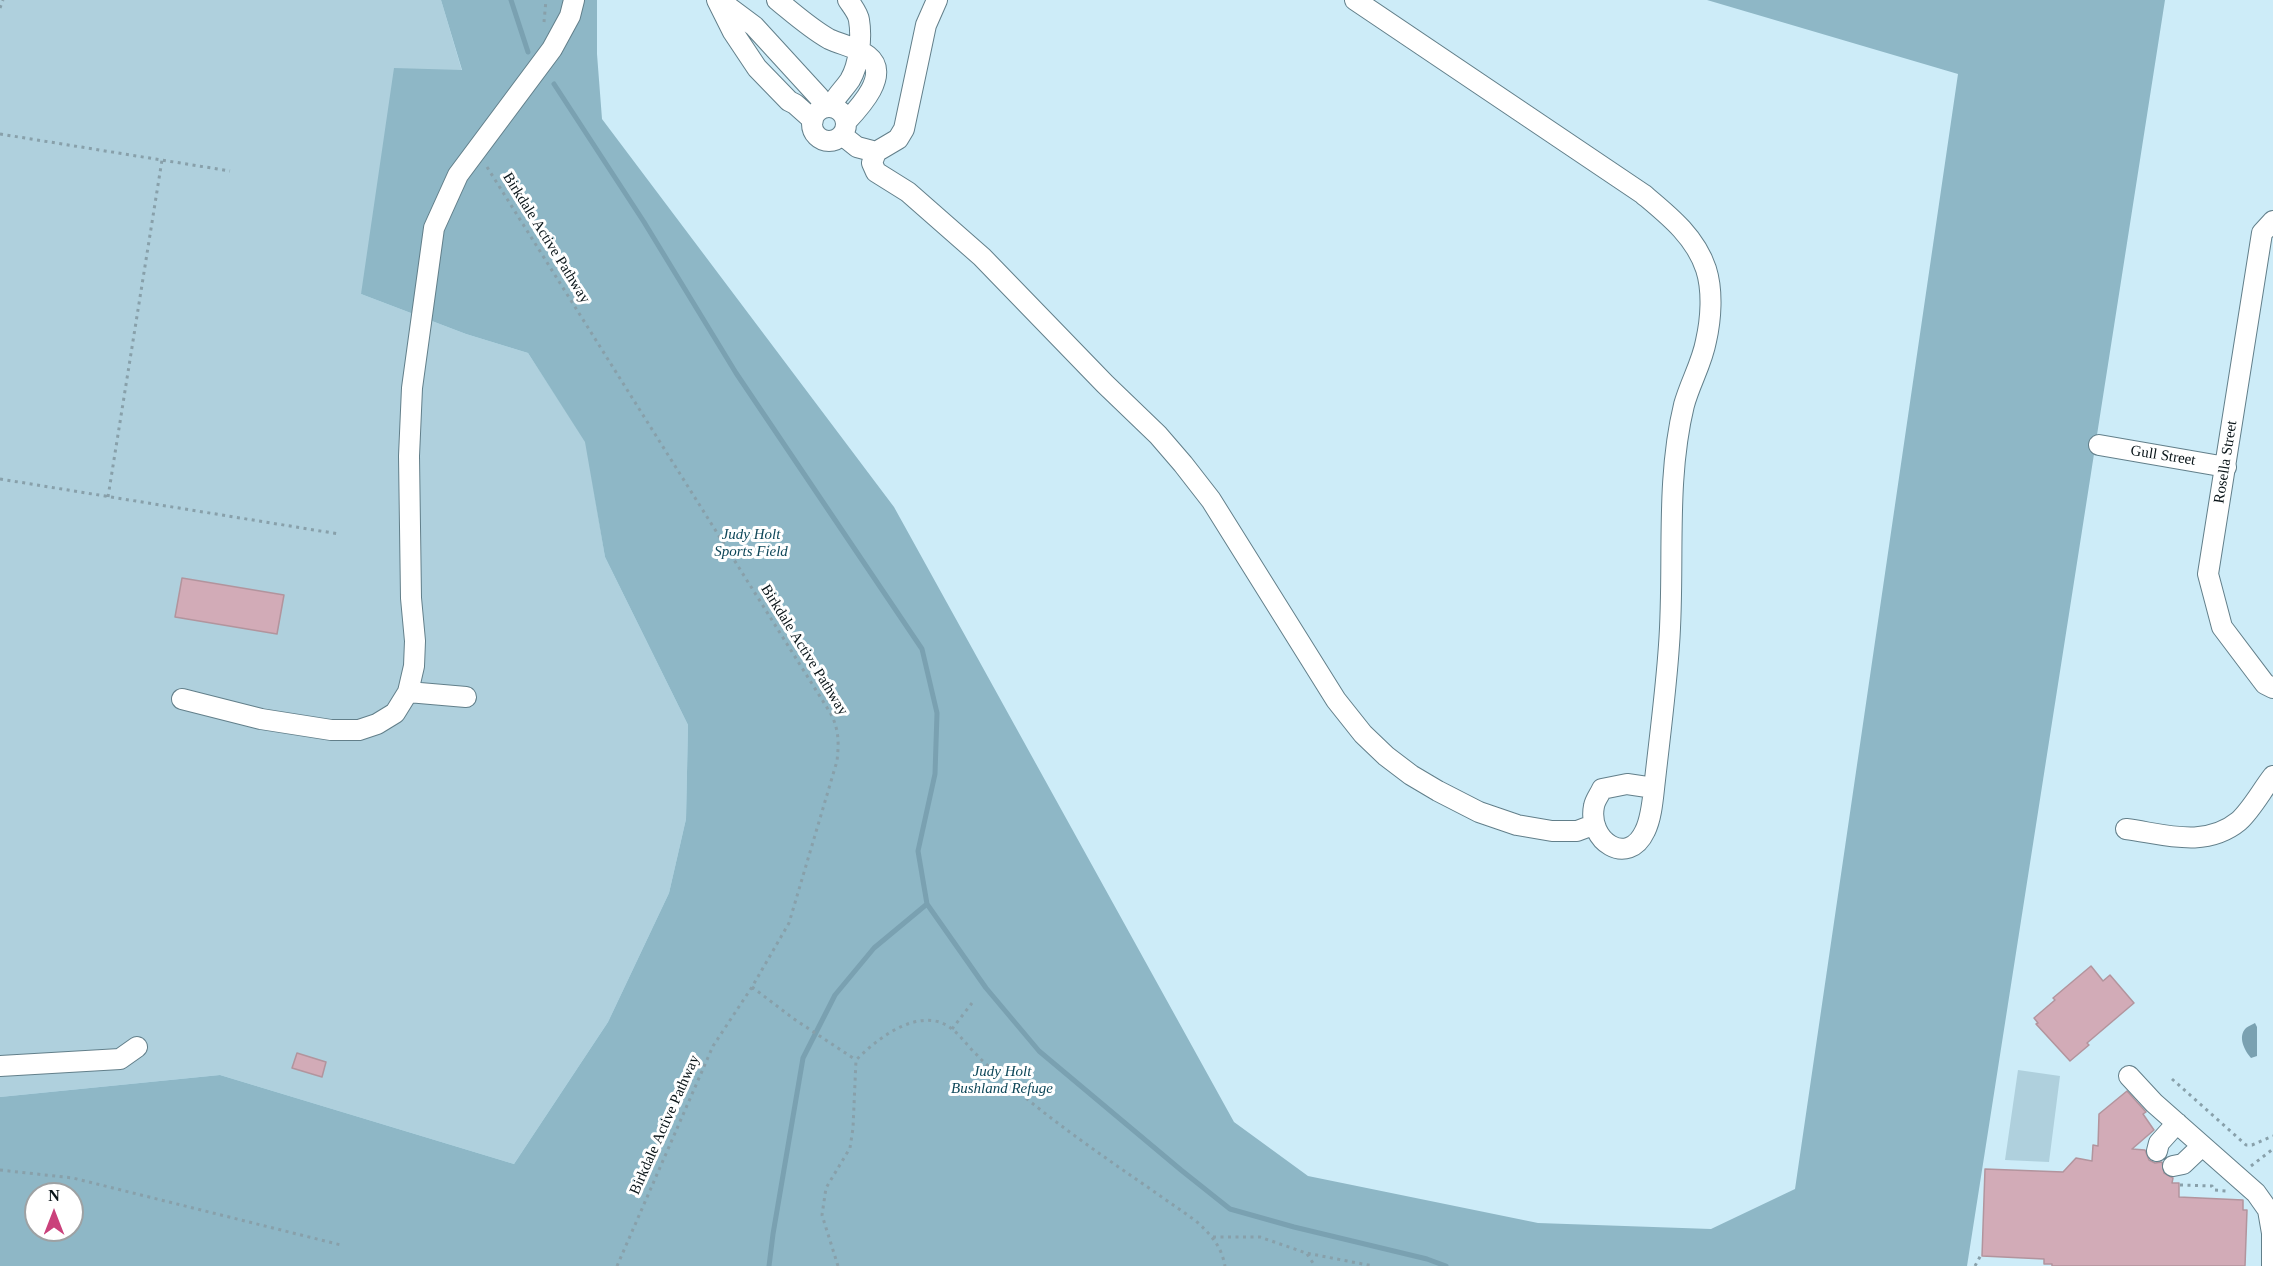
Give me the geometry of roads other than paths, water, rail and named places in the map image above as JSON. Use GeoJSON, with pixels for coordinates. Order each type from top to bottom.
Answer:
{"type":"FeatureCollection","features":[{"type":"Feature","properties":{"kind":"street"},"geometry":{"type":"LineString","coordinates":[[182,699],[261,719],[331,730],[359,730],[378,724],[395,712],[408,692],[414,666],[415,641],[411,598],[409,456],[412,388],[434,228],[458,175],[552,49],[570,16],[574,0]]}},
{"type":"Feature","properties":{"kind":"street"},"geometry":{"type":"LineString","coordinates":[[718,0],[754,26],[819,97],[823,111]]}},
{"type":"Feature","properties":{"kind":"street"},"geometry":{"type":"LineString","coordinates":[[718,0],[734,32],[757,68],[789,101],[823,111],[843,113],[844,129],[857,147],[876,152]]}},
{"type":"Feature","properties":{"kind":"street"},"geometry":{"type":"LineString","coordinates":[[777,0],[829,39],[858,50],[870,57],[876,67],[877,77],[844,129],[833,140],[824,140],[816,134],[823,111],[850,79],[856,66],[858,50],[860,39],[859,18],[848,0]]}},
{"type":"Feature","properties":{"kind":"street"},"geometry":{"type":"LineString","coordinates":[[937,0],[926,25],[904,129],[898,139],[876,152],[872,163],[876,172],[908,192],[982,257],[1105,384],[1158,435],[1211,500],[1336,700],[1363,734],[1386,756],[1411,775],[1479,812],[1552,831],[1577,831],[1593,825]]}},
{"type":"Feature","properties":{"kind":"street"},"geometry":{"type":"LineString","coordinates":[[1355,0],[1643,194],[1679,225],[1694,244],[1706,269],[1711,299],[1706,342],[1689,386],[1681,420],[1674,471],[1669,645],[1654,788],[1646,831],[1636,844],[1625,849],[1610,847],[1601,840],[1593,825],[1594,805],[1602,789],[1627,784],[1654,788]]}},
{"type":"Feature","properties":{"kind":"street","name":"Rosella Street"},"geometry":{"type":"LineString","coordinates":[[2273,221],[2262,233],[2208,574],[2222,627],[2265,684],[2273,688]]}},
{"type":"Feature","properties":{"kind":"street","name":"Gull Street"},"geometry":{"type":"LineString","coordinates":[[2099,445],[2226,466]]}},
{"type":"Feature","properties":{"kind":"street"},"geometry":{"type":"LineString","coordinates":[[408,692],[466,697]]}},
{"type":"Feature","properties":{"kind":"street"},"geometry":{"type":"LineString","coordinates":[[2126,829],[2195,839],[2217,833],[2239,820],[2273,776]]}},
{"type":"Feature","properties":{"kind":"street"},"geometry":{"type":"LineString","coordinates":[[0,1066],[120,1059],[137,1047]]}},
{"type":"Feature","properties":{"kind":"street"},"geometry":{"type":"LineString","coordinates":[[2129,1076],[2154,1104],[2202,1146],[2232,1184],[2256,1193],[2268,1210],[2272,1233],[2272,1266]]}},
{"type":"Feature","properties":{"kind":"street"},"geometry":{"type":"LineString","coordinates":[[2157,1150],[2159,1143],[2177,1124]]}},
{"type":"Feature","properties":{"kind":"street"},"geometry":{"type":"LineString","coordinates":[[2176,1176],[2183,1164],[2202,1146]]}},
{"type":"Feature","properties":{"kind":"waterway"},"geometry":{"type":"LineString","coordinates":[[511,0],[528,52]]}},
{"type":"Feature","properties":{"kind":"waterway"},"geometry":{"type":"LineString","coordinates":[[554,84],[644,222],[736,373],[922,649],[937,713],[935,774],[918,851],[927,904],[986,988],[1039,1051],[1230,1209],[1427,1259],[1446,1266]]}},
{"type":"Feature","properties":{"kind":"waterway"},"geometry":{"type":"LineString","coordinates":[[769,1266],[803,1058],[835,995],[874,948],[927,904]]}},
{"type":"Feature","properties":{"kind":"park label","name":"Judy Holt Sports Field"},"geometry":{"type":"Point","coordinates":[751,544]}},
{"type":"Feature","properties":{"kind":"park label","name":"Judy Holt Bushland Refuge"},"geometry":{"type":"Point","coordinates":[1002,1080]}}]}
